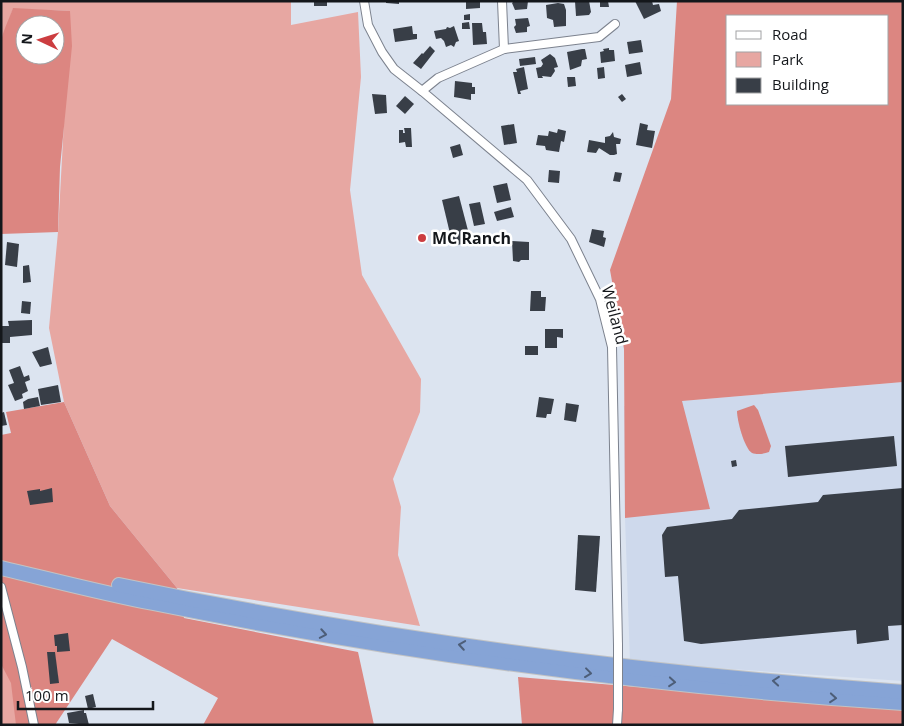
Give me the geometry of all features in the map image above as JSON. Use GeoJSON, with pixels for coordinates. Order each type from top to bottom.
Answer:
{"type":"FeatureCollection","features":[{"type":"Feature","properties":{"kind":"highway"},"geometry":{"type":"LineString","coordinates":[[1,560],[155,593],[238,608],[535,656],[903,692]]}},
{"type":"Feature","properties":{"kind":"highway"},"geometry":{"type":"LineString","coordinates":[[1,568],[162,604],[340,637],[524,665],[633,679],[903,703]]}},
{"type":"Feature","properties":{"kind":"street","name":"Weiland"},"geometry":{"type":"LineString","coordinates":[[364,1],[368,25],[382,52],[394,69],[528,180],[572,239],[600,299],[612,347],[618,645],[617,725]]}},
{"type":"Feature","properties":{"kind":"street"},"geometry":{"type":"LineString","coordinates":[[502,1],[504,49]]}},
{"type":"Feature","properties":{"kind":"street"},"geometry":{"type":"LineString","coordinates":[[422,91],[438,78],[504,49],[599,36],[615,24]]}},
{"type":"Feature","properties":{"kind":"street"},"geometry":{"type":"LineString","coordinates":[[1,587],[22,667],[34,725]]}},
{"type":"Feature","properties":{"kind":"shaded area"},"geometry":{"type":"Polygon","coordinates":[[[677,1],[903,1],[903,382],[682,401],[710,509],[625,518],[624,349],[610,270],[671,99],[677,1]]]}},
{"type":"Feature","properties":{"kind":"shaded area"},"geometry":{"type":"Polygon","coordinates":[[[13,8],[70,11],[72,46],[60,167],[58,232],[1,234],[1,42],[13,8]]]}},
{"type":"Feature","properties":{"kind":"shaded area"},"geometry":{"type":"Polygon","coordinates":[[[903,382],[903,681],[630,662],[625,518],[624,406],[903,382]]]}},
{"type":"Feature","properties":{"kind":"shaded area"},"geometry":{"type":"Polygon","coordinates":[[[64,402],[110,506],[177,588],[184,618],[358,652],[374,725],[203,725],[218,698],[112,639],[55,725],[16,725],[11,683],[1,664],[1,435],[11,433],[6,412],[64,402]]]}},
{"type":"Feature","properties":{"kind":"shaded area"},"geometry":{"type":"Polygon","coordinates":[[[754,405],[758,410],[771,446],[769,452],[754,454],[749,450],[744,440],[737,411],[754,405]]]}},
{"type":"Feature","properties":{"kind":"shaded area"},"geometry":{"type":"Polygon","coordinates":[[[518,677],[903,709],[903,725],[522,725],[518,677]]]}},
{"type":"Feature","properties":{"kind":"green space"},"geometry":{"type":"Polygon","coordinates":[[[1,1],[291,1],[291,25],[358,12],[361,77],[350,190],[362,275],[421,379],[420,412],[393,479],[401,507],[398,555],[420,626],[177,588],[110,506],[64,402],[49,328],[58,232],[70,11],[13,9],[1,42],[1,1]]]}},
{"type":"Feature","properties":{"kind":"green space"},"geometry":{"type":"Polygon","coordinates":[[[1,618],[25,725],[1,725],[1,618]]]}},
{"type":"Feature","properties":{"kind":"building"},"geometry":{"type":"Polygon","coordinates":[[[314,1],[327,1],[327,6],[314,6],[314,1]]]}},
{"type":"Feature","properties":{"kind":"building"},"geometry":{"type":"Polygon","coordinates":[[[386,1],[399,1],[399,4],[386,3],[386,1]]]}},
{"type":"Feature","properties":{"kind":"building"},"geometry":{"type":"Polygon","coordinates":[[[466,1],[480,1],[480,8],[466,9],[466,1]]]}},
{"type":"Feature","properties":{"kind":"building"},"geometry":{"type":"Polygon","coordinates":[[[514,1],[528,1],[527,9],[515,10],[512,3],[514,1]]]}},
{"type":"Feature","properties":{"kind":"building"},"geometry":{"type":"Polygon","coordinates":[[[575,1],[589,1],[591,12],[589,15],[576,16],[575,1]]]}},
{"type":"Feature","properties":{"kind":"building"},"geometry":{"type":"Polygon","coordinates":[[[600,1],[608,1],[609,7],[600,7],[600,1]]]}},
{"type":"Feature","properties":{"kind":"building"},"geometry":{"type":"Polygon","coordinates":[[[635,1],[652,1],[653,5],[659,4],[661,11],[644,19],[635,1]]]}},
{"type":"Feature","properties":{"kind":"building"},"geometry":{"type":"Polygon","coordinates":[[[564,4],[566,26],[554,27],[553,20],[547,18],[546,5],[564,4]]]}},
{"type":"Feature","properties":{"kind":"building"},"geometry":{"type":"Polygon","coordinates":[[[470,14],[470,20],[464,20],[464,15],[470,14]]]}},
{"type":"Feature","properties":{"kind":"building"},"geometry":{"type":"Polygon","coordinates":[[[528,18],[530,26],[527,27],[527,32],[516,33],[514,27],[516,25],[515,19],[528,18]]]}},
{"type":"Feature","properties":{"kind":"building"},"geometry":{"type":"Polygon","coordinates":[[[469,22],[470,29],[462,29],[462,23],[469,22]]]}},
{"type":"Feature","properties":{"kind":"building"},"geometry":{"type":"Polygon","coordinates":[[[472,23],[482,23],[483,32],[486,32],[487,44],[473,45],[472,23]]]}},
{"type":"Feature","properties":{"kind":"building"},"geometry":{"type":"Polygon","coordinates":[[[412,26],[413,34],[417,34],[417,39],[395,42],[393,29],[412,26]]]}},
{"type":"Feature","properties":{"kind":"building"},"geometry":{"type":"Polygon","coordinates":[[[454,26],[459,41],[456,42],[454,47],[451,45],[446,47],[441,38],[436,39],[434,31],[454,26]]]}},
{"type":"Feature","properties":{"kind":"building"},"geometry":{"type":"Polygon","coordinates":[[[641,40],[643,52],[629,54],[627,42],[641,40]]]}},
{"type":"Feature","properties":{"kind":"building"},"geometry":{"type":"Polygon","coordinates":[[[430,46],[435,51],[421,69],[413,63],[430,46]]]}},
{"type":"Feature","properties":{"kind":"building"},"geometry":{"type":"Polygon","coordinates":[[[609,48],[609,50],[614,50],[615,61],[601,63],[600,52],[604,51],[603,49],[609,48]]]}},
{"type":"Feature","properties":{"kind":"building"},"geometry":{"type":"Polygon","coordinates":[[[585,49],[587,59],[582,60],[581,66],[570,70],[567,52],[585,49]]]}},
{"type":"Feature","properties":{"kind":"building"},"geometry":{"type":"Polygon","coordinates":[[[550,54],[555,58],[558,67],[554,68],[555,71],[551,77],[542,76],[543,78],[538,78],[536,68],[541,67],[543,64],[541,60],[550,54]]]}},
{"type":"Feature","properties":{"kind":"building"},"geometry":{"type":"Polygon","coordinates":[[[535,57],[536,64],[520,66],[519,59],[535,57]]]}},
{"type":"Feature","properties":{"kind":"building"},"geometry":{"type":"Polygon","coordinates":[[[640,62],[642,74],[627,77],[625,65],[640,62]]]}},
{"type":"Feature","properties":{"kind":"building"},"geometry":{"type":"Polygon","coordinates":[[[524,67],[528,89],[520,91],[521,94],[518,94],[513,72],[517,72],[516,69],[524,67]]]}},
{"type":"Feature","properties":{"kind":"building"},"geometry":{"type":"Polygon","coordinates":[[[604,67],[605,78],[598,79],[597,68],[604,67]]]}},
{"type":"Feature","properties":{"kind":"building"},"geometry":{"type":"Polygon","coordinates":[[[567,77],[575,77],[576,86],[568,87],[567,77]]]}},
{"type":"Feature","properties":{"kind":"building"},"geometry":{"type":"Polygon","coordinates":[[[455,81],[472,83],[472,87],[475,87],[475,94],[471,94],[471,100],[454,97],[455,81]]]}},
{"type":"Feature","properties":{"kind":"building"},"geometry":{"type":"Polygon","coordinates":[[[372,94],[386,95],[387,113],[375,114],[372,94]]]}},
{"type":"Feature","properties":{"kind":"building"},"geometry":{"type":"Polygon","coordinates":[[[622,94],[626,99],[622,102],[618,97],[622,94]]]}},
{"type":"Feature","properties":{"kind":"building"},"geometry":{"type":"Polygon","coordinates":[[[405,96],[414,104],[405,114],[396,106],[405,96]]]}},
{"type":"Feature","properties":{"kind":"building"},"geometry":{"type":"Polygon","coordinates":[[[640,123],[648,125],[647,130],[655,131],[652,148],[636,145],[640,123]]]}},
{"type":"Feature","properties":{"kind":"building"},"geometry":{"type":"Polygon","coordinates":[[[514,124],[517,143],[504,145],[501,126],[514,124]]]}},
{"type":"Feature","properties":{"kind":"building"},"geometry":{"type":"Polygon","coordinates":[[[404,128],[411,128],[412,147],[406,147],[405,142],[399,143],[399,130],[403,130],[403,133],[405,133],[404,128]]]}},
{"type":"Feature","properties":{"kind":"building"},"geometry":{"type":"Polygon","coordinates":[[[558,129],[566,131],[564,142],[561,141],[559,152],[546,150],[545,146],[536,145],[538,135],[548,136],[549,131],[557,133],[558,129]]]}},
{"type":"Feature","properties":{"kind":"building"},"geometry":{"type":"Polygon","coordinates":[[[613,132],[614,137],[621,139],[620,144],[616,144],[617,154],[610,155],[599,148],[596,153],[587,152],[589,140],[605,143],[605,137],[610,136],[613,132]]]}},
{"type":"Feature","properties":{"kind":"building"},"geometry":{"type":"Polygon","coordinates":[[[460,144],[463,155],[453,158],[450,147],[460,144]]]}},
{"type":"Feature","properties":{"kind":"building"},"geometry":{"type":"Polygon","coordinates":[[[549,170],[560,171],[559,183],[548,182],[549,170]]]}},
{"type":"Feature","properties":{"kind":"building"},"geometry":{"type":"Polygon","coordinates":[[[615,172],[622,173],[620,182],[613,181],[615,172]]]}},
{"type":"Feature","properties":{"kind":"building"},"geometry":{"type":"Polygon","coordinates":[[[507,183],[511,200],[497,203],[493,186],[507,183]]]}},
{"type":"Feature","properties":{"kind":"building"},"geometry":{"type":"Polygon","coordinates":[[[459,196],[471,242],[453,246],[442,200],[459,196]]]}},
{"type":"Feature","properties":{"kind":"building"},"geometry":{"type":"Polygon","coordinates":[[[480,202],[485,224],[474,226],[469,204],[480,202]]]}},
{"type":"Feature","properties":{"kind":"building"},"geometry":{"type":"Polygon","coordinates":[[[511,207],[514,217],[497,221],[494,212],[511,207]]]}},
{"type":"Feature","properties":{"kind":"building"},"geometry":{"type":"Polygon","coordinates":[[[592,229],[604,231],[603,237],[606,238],[604,247],[589,242],[592,229]]]}},
{"type":"Feature","properties":{"kind":"building"},"geometry":{"type":"Polygon","coordinates":[[[512,241],[529,242],[529,260],[513,261],[512,241]]]}},
{"type":"Feature","properties":{"kind":"building"},"geometry":{"type":"Polygon","coordinates":[[[7,242],[19,244],[17,267],[5,265],[7,242]]]}},
{"type":"Feature","properties":{"kind":"building"},"geometry":{"type":"Polygon","coordinates":[[[29,265],[31,282],[23,283],[23,266],[29,265]]]}},
{"type":"Feature","properties":{"kind":"building"},"geometry":{"type":"Polygon","coordinates":[[[531,291],[541,291],[541,297],[546,297],[545,311],[530,311],[531,291]]]}},
{"type":"Feature","properties":{"kind":"building"},"geometry":{"type":"Polygon","coordinates":[[[22,301],[31,302],[30,314],[21,313],[22,301]]]}},
{"type":"Feature","properties":{"kind":"building"},"geometry":{"type":"Polygon","coordinates":[[[32,320],[32,335],[10,337],[10,343],[1,343],[1,326],[9,326],[8,321],[32,320]]]}},
{"type":"Feature","properties":{"kind":"building"},"geometry":{"type":"Polygon","coordinates":[[[545,329],[563,329],[563,338],[557,337],[557,348],[545,348],[545,329]]]}},
{"type":"Feature","properties":{"kind":"building"},"geometry":{"type":"Polygon","coordinates":[[[525,346],[538,346],[538,355],[525,355],[525,346]]]}},
{"type":"Feature","properties":{"kind":"building"},"geometry":{"type":"Polygon","coordinates":[[[48,347],[52,364],[40,367],[32,352],[48,347]]]}},
{"type":"Feature","properties":{"kind":"building"},"geometry":{"type":"Polygon","coordinates":[[[20,366],[24,377],[29,375],[30,380],[25,382],[28,391],[22,394],[23,398],[15,401],[8,385],[14,383],[9,370],[20,366]]]}},
{"type":"Feature","properties":{"kind":"building"},"geometry":{"type":"Polygon","coordinates":[[[58,385],[61,402],[41,405],[38,389],[58,385]]]}},
{"type":"Feature","properties":{"kind":"building"},"geometry":{"type":"Polygon","coordinates":[[[38,397],[40,406],[24,409],[23,402],[38,397]]]}},
{"type":"Feature","properties":{"kind":"building"},"geometry":{"type":"Polygon","coordinates":[[[539,397],[554,399],[551,414],[547,414],[546,418],[536,417],[539,397]]]}},
{"type":"Feature","properties":{"kind":"building"},"geometry":{"type":"Polygon","coordinates":[[[566,403],[579,405],[576,422],[564,420],[566,403]]]}},
{"type":"Feature","properties":{"kind":"building"},"geometry":{"type":"Polygon","coordinates":[[[4,412],[7,425],[1,426],[1,413],[4,412]]]}},
{"type":"Feature","properties":{"kind":"building"},"geometry":{"type":"Polygon","coordinates":[[[894,436],[897,466],[788,477],[785,446],[894,436]]]}},
{"type":"Feature","properties":{"kind":"building"},"geometry":{"type":"Polygon","coordinates":[[[736,460],[737,466],[732,467],[731,461],[736,460]]]}},
{"type":"Feature","properties":{"kind":"building"},"geometry":{"type":"Polygon","coordinates":[[[52,488],[53,502],[30,505],[27,491],[40,489],[40,491],[52,488]]]}},
{"type":"Feature","properties":{"kind":"building"},"geometry":{"type":"Polygon","coordinates":[[[903,488],[903,625],[888,626],[889,640],[857,644],[856,630],[701,644],[684,641],[678,576],[665,577],[662,535],[667,527],[732,519],[739,510],[818,502],[823,495],[903,488]]]}},
{"type":"Feature","properties":{"kind":"building"},"geometry":{"type":"Polygon","coordinates":[[[578,535],[600,536],[596,592],[575,590],[578,535]]]}},
{"type":"Feature","properties":{"kind":"building"},"geometry":{"type":"Polygon","coordinates":[[[68,633],[70,651],[57,652],[54,635],[68,633]]]}},
{"type":"Feature","properties":{"kind":"building"},"geometry":{"type":"Polygon","coordinates":[[[47,652],[55,652],[59,683],[50,684],[47,652]]]}},
{"type":"Feature","properties":{"kind":"building"},"geometry":{"type":"Polygon","coordinates":[[[93,694],[96,707],[88,709],[85,696],[93,694]]]}},
{"type":"Feature","properties":{"kind":"building"},"geometry":{"type":"Polygon","coordinates":[[[84,710],[89,725],[69,723],[67,713],[84,710]]]}},
{"type":"Feature","properties":{"kind":"place","name":"MC Ranch"},"geometry":{"type":"Point","coordinates":[422,238]}}]}
